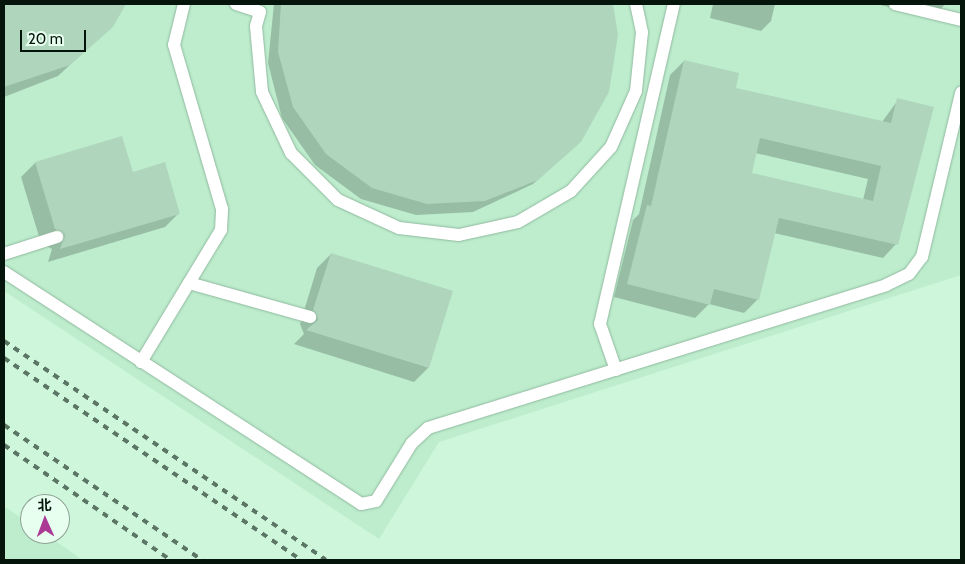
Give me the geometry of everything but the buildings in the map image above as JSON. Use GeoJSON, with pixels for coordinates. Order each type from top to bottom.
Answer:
{"type":"FeatureCollection","features":[{"type":"Feature","properties":{"kind":"lane"},"geometry":{"type":"LineString","coordinates":[[141,362],[221,230],[222,209],[174,45],[184,4]]}},
{"type":"Feature","properties":{"kind":"lane"},"geometry":{"type":"LineString","coordinates":[[236,4],[260,12],[256,26],[262,92],[290,153],[338,200],[399,228],[459,234],[518,222],[571,191],[611,147],[636,92],[642,32],[636,4]]}},
{"type":"Feature","properties":{"kind":"lane"},"geometry":{"type":"LineString","coordinates":[[616,370],[600,324],[674,4]]}},
{"type":"Feature","properties":{"kind":"lane"},"geometry":{"type":"LineString","coordinates":[[895,4],[961,20]]}},
{"type":"Feature","properties":{"kind":"lane"},"geometry":{"type":"LineString","coordinates":[[4,272],[361,504],[376,501],[412,443],[428,428],[616,370],[909,274],[922,257],[961,93]]}},
{"type":"Feature","properties":{"kind":"lane"},"geometry":{"type":"LineString","coordinates":[[4,254],[57,237]]}},
{"type":"Feature","properties":{"kind":"lane"},"geometry":{"type":"LineString","coordinates":[[189,283],[310,317]]}},
{"type":"Feature","properties":{"kind":"shaded area"},"geometry":{"type":"Polygon","coordinates":[[[4,4],[961,4],[961,275],[439,442],[379,539],[4,291],[4,4]]]}},
{"type":"Feature","properties":{"kind":"shaded area"},"geometry":{"type":"Polygon","coordinates":[[[4,506],[20,517],[20,544],[60,544],[83,560],[4,560],[4,506]]]}},
{"type":"Feature","properties":{"kind":"railway"},"geometry":{"type":"LineString","coordinates":[[4,341],[326,560]]}},
{"type":"Feature","properties":{"kind":"railway"},"geometry":{"type":"LineString","coordinates":[[4,358],[301,560]]}},
{"type":"Feature","properties":{"kind":"railway"},"geometry":{"type":"LineString","coordinates":[[4,425],[202,560]]}},
{"type":"Feature","properties":{"kind":"railway"},"geometry":{"type":"LineString","coordinates":[[4,445],[171,560]]}}]}
